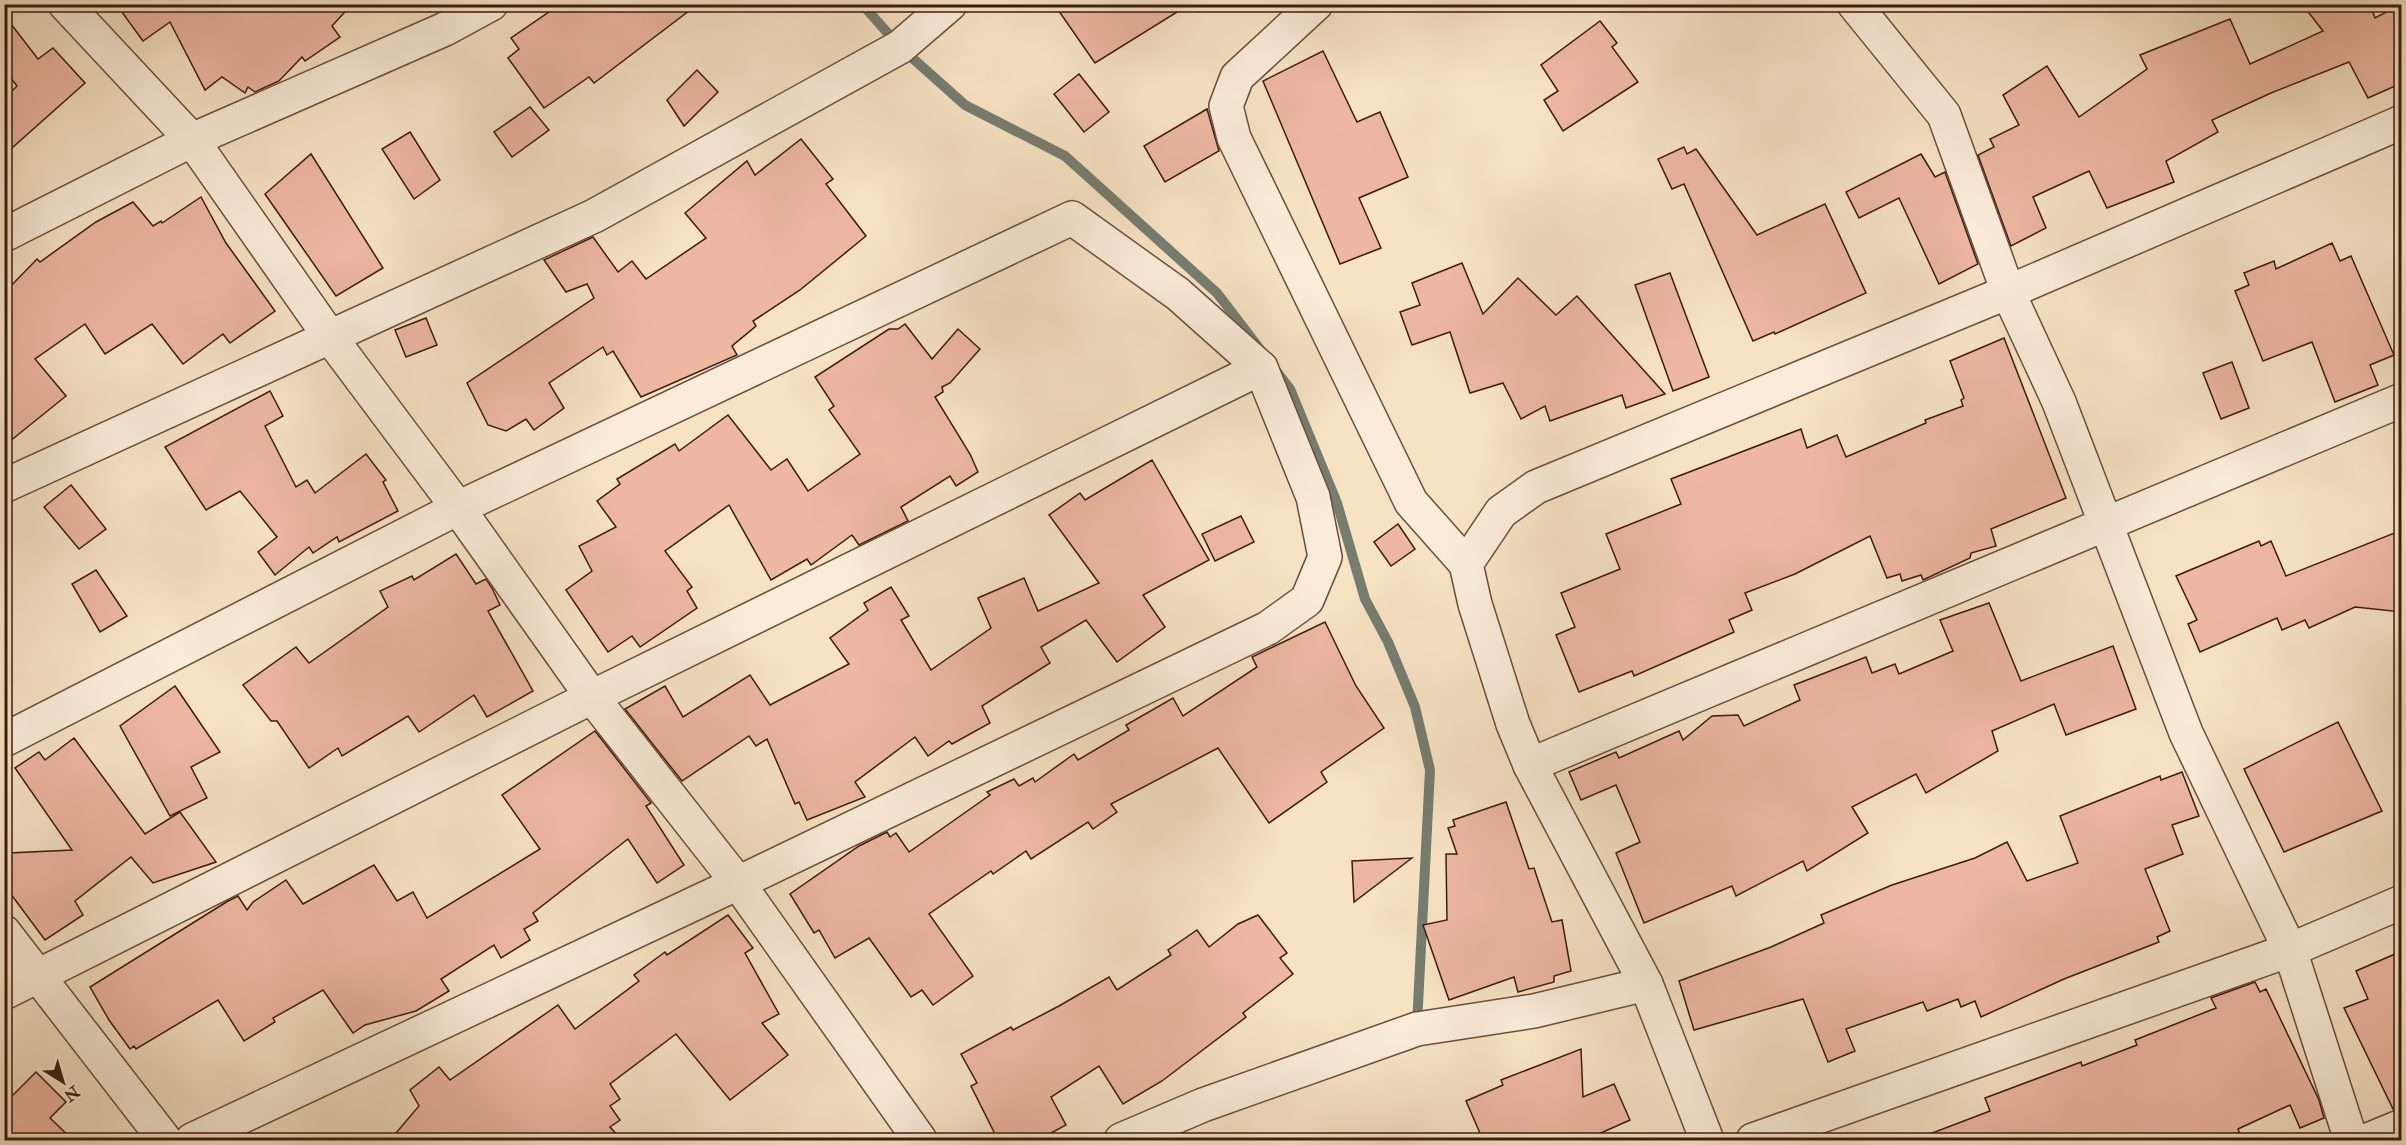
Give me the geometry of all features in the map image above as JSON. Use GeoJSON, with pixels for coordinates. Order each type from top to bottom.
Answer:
{"type":"FeatureCollection","features":[{"type":"Feature","properties":{"kind":"street"},"geometry":{"type":"LineString","coordinates":[[65,4],[192,140],[330,337],[458,508],[592,697],[738,883],[920,1140]]}},
{"type":"Feature","properties":{"kind":"street"},"geometry":{"type":"LineString","coordinates":[[4,235],[192,140],[445,29],[491,4]]}},
{"type":"Feature","properties":{"kind":"street"},"geometry":{"type":"LineString","coordinates":[[4,486],[594,216],[900,47],[950,4]]}},
{"type":"Feature","properties":{"kind":"street"},"geometry":{"type":"LineString","coordinates":[[1316,4],[1237,77],[1226,106],[1232,128],[1412,502],[1466,564],[1475,604],[1513,724],[1530,765],[1646,984],[1707,1140]]}},
{"type":"Feature","properties":{"kind":"street"},"geometry":{"type":"LineString","coordinates":[[1854,4],[1944,115],[2008,292],[2059,402],[2186,733],[2290,950],[2351,1140]]}},
{"type":"Feature","properties":{"kind":"street"},"geometry":{"type":"LineString","coordinates":[[1466,564],[1501,512],[1536,487],[2008,292],[2402,122]]}},
{"type":"Feature","properties":{"kind":"street"},"geometry":{"type":"LineString","coordinates":[[4,740],[458,508],[1072,218],[1178,294],[1261,368],[1313,497],[1325,557],[1307,600],[1268,628],[738,883],[192,1140]]}},
{"type":"Feature","properties":{"kind":"street"},"geometry":{"type":"LineString","coordinates":[[4,993],[592,697],[1261,368]]}},
{"type":"Feature","properties":{"kind":"street"},"geometry":{"type":"LineString","coordinates":[[1530,765],[2402,400]]}},
{"type":"Feature","properties":{"kind":"street"},"geometry":{"type":"LineString","coordinates":[[1753,1140],[2290,950],[2402,902]]}},
{"type":"Feature","properties":{"kind":"street"},"geometry":{"type":"LineString","coordinates":[[4,932],[165,1140]]}},
{"type":"Feature","properties":{"kind":"street"},"geometry":{"type":"LineString","coordinates":[[1121,1140],[1203,1105],[1417,1029],[1534,1011],[1646,984]]}},
{"type":"Feature","properties":{"kind":"street"},"geometry":{"type":"LineString","coordinates":[[2368,1140],[2402,1126]]}},
{"type":"Feature","properties":{"kind":"building"},"geometry":{"type":"Polygon","coordinates":[[[116,4],[352,4],[332,26],[340,37],[305,61],[302,57],[279,81],[255,92],[248,87],[245,93],[222,77],[205,90],[170,22],[143,41],[116,4]]]}},
{"type":"Feature","properties":{"kind":"building"},"geometry":{"type":"Polygon","coordinates":[[[565,4],[698,4],[594,83],[589,77],[544,108],[508,58],[519,49],[511,38],[552,10],[565,4]]]}},
{"type":"Feature","properties":{"kind":"building"},"geometry":{"type":"Polygon","coordinates":[[[1054,4],[1190,4],[1095,63],[1054,4]]]}},
{"type":"Feature","properties":{"kind":"building"},"geometry":{"type":"Polygon","coordinates":[[[2302,4],[2370,4],[2375,18],[2402,4],[2402,83],[2368,98],[2349,62],[2271,93],[2212,120],[2218,132],[2166,161],[2174,182],[2107,208],[2089,171],[2033,197],[2046,228],[2011,246],[1978,155],[1994,147],[1990,139],[2019,125],[2003,95],[2047,66],[2079,117],[2147,69],[2140,55],[2230,19],[2250,64],[2323,31],[2302,4]]]}},
{"type":"Feature","properties":{"kind":"building"},"geometry":{"type":"Polygon","coordinates":[[[4,15],[38,59],[53,48],[85,83],[4,155],[4,99],[17,86],[4,69],[4,15]]]}},
{"type":"Feature","properties":{"kind":"building"},"geometry":{"type":"Polygon","coordinates":[[[1600,21],[1617,43],[1612,47],[1638,82],[1563,131],[1544,100],[1558,91],[1541,65],[1600,21]]]}},
{"type":"Feature","properties":{"kind":"building"},"geometry":{"type":"Polygon","coordinates":[[[1323,51],[1357,122],[1380,112],[1408,177],[1359,198],[1381,248],[1340,264],[1263,81],[1323,51]]]}},
{"type":"Feature","properties":{"kind":"building"},"geometry":{"type":"Polygon","coordinates":[[[697,70],[718,92],[684,126],[667,100],[697,70]]]}},
{"type":"Feature","properties":{"kind":"building"},"geometry":{"type":"Polygon","coordinates":[[[1079,74],[1109,112],[1084,132],[1054,94],[1079,74]]]}},
{"type":"Feature","properties":{"kind":"building"},"geometry":{"type":"Polygon","coordinates":[[[530,107],[549,130],[512,157],[494,132],[530,107]]]}},
{"type":"Feature","properties":{"kind":"building"},"geometry":{"type":"Polygon","coordinates":[[[1207,109],[1219,151],[1165,182],[1144,146],[1207,109]]]}},
{"type":"Feature","properties":{"kind":"building"},"geometry":{"type":"Polygon","coordinates":[[[410,132],[440,180],[414,199],[382,149],[410,132]]]}},
{"type":"Feature","properties":{"kind":"building"},"geometry":{"type":"Polygon","coordinates":[[[801,139],[833,179],[826,184],[866,236],[800,290],[753,321],[756,326],[732,346],[737,355],[641,397],[613,351],[607,355],[603,347],[549,383],[564,408],[534,430],[526,419],[506,431],[488,425],[467,383],[594,298],[587,284],[566,292],[544,260],[593,237],[618,272],[632,261],[646,279],[706,238],[685,213],[747,161],[755,175],[801,139]]]}},
{"type":"Feature","properties":{"kind":"building"},"geometry":{"type":"Polygon","coordinates":[[[1684,147],[1687,154],[1696,149],[1757,235],[1825,204],[1866,293],[1775,334],[1774,332],[1753,341],[1684,184],[1672,189],[1658,159],[1684,147]]]}},
{"type":"Feature","properties":{"kind":"building"},"geometry":{"type":"Polygon","coordinates":[[[311,154],[383,268],[336,296],[265,194],[311,154]]]}},
{"type":"Feature","properties":{"kind":"building"},"geometry":{"type":"Polygon","coordinates":[[[1921,154],[1935,177],[1945,172],[1978,264],[1939,284],[1899,198],[1859,218],[1846,192],[1921,154]]]}},
{"type":"Feature","properties":{"kind":"building"},"geometry":{"type":"Polygon","coordinates":[[[201,197],[226,243],[275,311],[230,343],[223,334],[183,364],[152,324],[105,354],[85,324],[35,359],[66,396],[4,446],[4,293],[37,259],[40,262],[96,222],[133,202],[153,226],[161,221],[162,223],[201,197]]]}},
{"type":"Feature","properties":{"kind":"building"},"geometry":{"type":"Polygon","coordinates":[[[2332,243],[2340,261],[2351,256],[2394,355],[2370,365],[2378,385],[2335,402],[2312,342],[2263,361],[2235,291],[2249,285],[2244,273],[2274,261],[2276,269],[2332,243]]]}},
{"type":"Feature","properties":{"kind":"building"},"geometry":{"type":"Polygon","coordinates":[[[1462,263],[1483,314],[1518,278],[1556,315],[1577,296],[1665,394],[1626,408],[1622,395],[1550,421],[1545,406],[1521,419],[1503,383],[1470,393],[1450,332],[1412,345],[1400,312],[1420,305],[1412,283],[1462,263]]]}},
{"type":"Feature","properties":{"kind":"building"},"geometry":{"type":"Polygon","coordinates":[[[1670,273],[1709,377],[1673,391],[1635,285],[1670,273]]]}},
{"type":"Feature","properties":{"kind":"building"},"geometry":{"type":"Polygon","coordinates":[[[426,318],[437,345],[406,357],[395,330],[426,318]]]}},
{"type":"Feature","properties":{"kind":"building"},"geometry":{"type":"Polygon","coordinates":[[[905,324],[932,359],[958,329],[980,349],[950,383],[942,387],[943,392],[935,397],[970,454],[978,472],[956,486],[950,476],[901,507],[908,521],[859,545],[852,535],[811,565],[807,559],[771,580],[729,505],[665,551],[692,587],[687,591],[697,608],[640,647],[632,636],[608,652],[566,590],[592,571],[579,546],[616,527],[597,501],[620,484],[617,479],[675,444],[679,451],[728,415],[771,470],[787,459],[808,491],[860,454],[829,410],[834,406],[815,377],[889,329],[898,329],[905,324]]]}},
{"type":"Feature","properties":{"kind":"building"},"geometry":{"type":"Polygon","coordinates":[[[2004,338],[2066,498],[1991,529],[1996,546],[1971,553],[1970,558],[1923,580],[1921,575],[1902,581],[1900,574],[1887,578],[1870,536],[1795,574],[1745,593],[1752,610],[1729,620],[1734,632],[1634,676],[1632,671],[1579,692],[1556,635],[1575,627],[1561,593],[1620,569],[1606,534],[1681,504],[1671,479],[1801,429],[1807,448],[1837,435],[1846,457],[1926,423],[1925,420],[1963,406],[1961,400],[1964,398],[1950,361],[2004,338]]]}},
{"type":"Feature","properties":{"kind":"building"},"geometry":{"type":"Polygon","coordinates":[[[2232,362],[2249,408],[2221,419],[2203,373],[2232,362]]]}},
{"type":"Feature","properties":{"kind":"building"},"geometry":{"type":"Polygon","coordinates":[[[270,391],[283,416],[265,426],[296,487],[307,480],[315,493],[366,454],[386,480],[383,482],[398,511],[339,542],[337,537],[313,553],[309,547],[275,575],[258,552],[277,537],[240,491],[206,510],[165,447],[270,391]]]}},
{"type":"Feature","properties":{"kind":"building"},"geometry":{"type":"Polygon","coordinates":[[[1152,460],[1209,560],[1143,595],[1165,627],[1117,662],[1086,620],[1041,647],[1050,663],[982,706],[990,723],[952,744],[949,741],[928,756],[915,737],[855,782],[865,797],[807,820],[799,802],[795,804],[767,739],[756,746],[749,736],[682,781],[625,709],[665,686],[683,717],[750,675],[770,705],[849,664],[830,638],[868,610],[864,603],[891,587],[909,616],[901,620],[931,670],[991,628],[978,598],[1024,578],[1038,611],[1099,583],[1049,515],[1080,493],[1085,500],[1152,460]]]}},
{"type":"Feature","properties":{"kind":"building"},"geometry":{"type":"Polygon","coordinates":[[[71,485],[106,529],[79,549],[44,507],[71,485]]]}},
{"type":"Feature","properties":{"kind":"building"},"geometry":{"type":"Polygon","coordinates":[[[1241,516],[1254,542],[1215,561],[1202,534],[1241,516]]]}},
{"type":"Feature","properties":{"kind":"building"},"geometry":{"type":"Polygon","coordinates":[[[1398,524],[1415,549],[1391,566],[1374,542],[1398,524]]]}},
{"type":"Feature","properties":{"kind":"building"},"geometry":{"type":"Polygon","coordinates":[[[2402,530],[2402,612],[2355,607],[2309,628],[2305,620],[2282,630],[2277,618],[2200,652],[2188,624],[2197,620],[2176,576],[2259,541],[2261,546],[2271,541],[2286,576],[2402,530]]]}},
{"type":"Feature","properties":{"kind":"building"},"geometry":{"type":"Polygon","coordinates":[[[456,554],[476,584],[486,579],[492,588],[500,605],[488,611],[533,691],[487,717],[474,695],[419,732],[408,716],[342,756],[338,748],[309,768],[277,721],[271,721],[243,685],[296,647],[309,663],[388,607],[380,591],[412,576],[414,580],[456,554]]]}},
{"type":"Feature","properties":{"kind":"building"},"geometry":{"type":"Polygon","coordinates":[[[96,570],[127,616],[100,632],[72,584],[96,570]]]}},
{"type":"Feature","properties":{"kind":"building"},"geometry":{"type":"Polygon","coordinates":[[[1989,603],[2021,681],[2113,646],[2136,709],[2066,735],[2054,704],[1992,731],[1998,751],[1926,793],[1916,774],[1852,807],[1868,833],[1807,871],[1803,861],[1736,896],[1732,886],[1644,923],[1616,853],[1640,842],[1616,785],[1581,800],[1569,772],[1616,752],[1619,758],[1679,731],[1683,740],[1712,716],[1738,715],[1744,726],[1800,700],[1794,685],[1866,657],[1872,673],[1895,664],[1899,674],[1953,651],[1940,620],[1989,603]]]}},
{"type":"Feature","properties":{"kind":"building"},"geometry":{"type":"Polygon","coordinates":[[[1325,622],[1356,686],[1384,728],[1321,772],[1327,782],[1269,823],[1218,748],[1111,804],[1117,812],[1093,829],[1088,822],[1031,859],[1026,851],[993,874],[991,871],[929,914],[973,976],[933,1005],[922,990],[911,997],[869,938],[835,958],[819,930],[814,933],[790,894],[859,846],[887,832],[890,837],[896,833],[909,852],[990,795],[987,792],[1014,779],[1019,786],[1033,778],[1035,782],[1074,754],[1078,760],[1129,730],[1126,725],[1173,698],[1183,716],[1257,667],[1252,657],[1325,622]]]}},
{"type":"Feature","properties":{"kind":"building"},"geometry":{"type":"Polygon","coordinates":[[[175,686],[220,752],[191,767],[207,798],[170,816],[120,726],[175,686]]]}},
{"type":"Feature","properties":{"kind":"building"},"geometry":{"type":"Polygon","coordinates":[[[2338,722],[2382,811],[2284,852],[2244,769],[2338,722]]]}},
{"type":"Feature","properties":{"kind":"building"},"geometry":{"type":"Polygon","coordinates":[[[595,731],[651,803],[646,806],[684,865],[657,883],[628,839],[533,913],[538,921],[524,929],[530,940],[501,958],[494,945],[441,979],[449,991],[416,1011],[365,1025],[353,1033],[323,990],[273,1018],[275,1022],[244,1041],[218,1000],[136,1049],[134,1046],[130,1049],[109,1020],[90,987],[228,901],[238,896],[247,910],[253,902],[286,880],[303,904],[374,865],[397,901],[413,892],[427,918],[540,849],[502,795],[595,731]]]}},
{"type":"Feature","properties":{"kind":"building"},"geometry":{"type":"Polygon","coordinates":[[[74,738],[145,834],[180,812],[216,862],[153,883],[131,857],[75,901],[83,915],[45,940],[10,893],[9,853],[72,850],[15,768],[39,752],[45,760],[74,738]]]}},
{"type":"Feature","properties":{"kind":"building"},"geometry":{"type":"Polygon","coordinates":[[[2182,772],[2199,816],[2172,825],[2183,854],[2145,869],[2170,931],[2157,937],[2159,942],[2064,979],[1981,1017],[1975,1001],[1961,1007],[1958,999],[1927,1011],[1923,1002],[1846,1029],[1855,1051],[1828,1062],[1803,999],[1694,1030],[1679,981],[1771,947],[1824,923],[1821,915],[1892,885],[1975,858],[2007,842],[2027,881],[2078,863],[2060,816],[2160,776],[2161,780],[2182,772]]]}},
{"type":"Feature","properties":{"kind":"building"},"geometry":{"type":"Polygon","coordinates":[[[1506,802],[1529,869],[1534,868],[1552,922],[1562,920],[1571,971],[1554,976],[1554,982],[1518,992],[1514,977],[1449,1000],[1423,925],[1447,920],[1446,854],[1457,854],[1448,828],[1455,826],[1453,820],[1506,802]]]}},
{"type":"Feature","properties":{"kind":"building"},"geometry":{"type":"Polygon","coordinates":[[[1412,858],[1354,902],[1352,861],[1412,858]]]}},
{"type":"Feature","properties":{"kind":"building"},"geometry":{"type":"Polygon","coordinates":[[[728,915],[753,948],[745,953],[779,1014],[762,1023],[788,1055],[730,1100],[676,1034],[610,1084],[620,1099],[610,1106],[620,1120],[610,1127],[622,1140],[390,1140],[419,1106],[410,1090],[439,1067],[450,1080],[558,1005],[575,1029],[639,981],[634,975],[665,952],[667,955],[728,915]]]}},
{"type":"Feature","properties":{"kind":"building"},"geometry":{"type":"Polygon","coordinates":[[[1258,915],[1287,953],[1280,958],[1293,974],[1243,1013],[1246,1017],[1162,1081],[1123,1104],[1099,1066],[1051,1097],[1066,1125],[1038,1140],[998,1140],[971,1086],[977,1083],[961,1054],[1011,1027],[1013,1030],[1109,977],[1117,990],[1171,955],[1168,950],[1197,930],[1209,947],[1238,924],[1258,915]]]}},
{"type":"Feature","properties":{"kind":"building"},"geometry":{"type":"Polygon","coordinates":[[[2402,951],[2402,1108],[2393,1109],[2344,1008],[2368,999],[2356,971],[2402,951]]]}},
{"type":"Feature","properties":{"kind":"building"},"geometry":{"type":"Polygon","coordinates":[[[2255,982],[2260,992],[2266,989],[2319,1100],[2324,1118],[2300,1128],[2290,1105],[2238,1129],[2242,1140],[1919,1140],[1919,1138],[1990,1111],[1985,1098],[2081,1062],[2082,1066],[2137,1045],[2135,1040],[2216,1008],[2211,998],[2255,982]]]}},
{"type":"Feature","properties":{"kind":"building"},"geometry":{"type":"Polygon","coordinates":[[[1581,1049],[1583,1097],[1614,1084],[1630,1120],[1585,1140],[1483,1140],[1466,1101],[1503,1085],[1501,1080],[1581,1049]]]}},
{"type":"Feature","properties":{"kind":"building"},"geometry":{"type":"Polygon","coordinates":[[[36,1072],[66,1102],[50,1118],[73,1140],[4,1140],[4,1104],[36,1072]]]}},
{"type":"Feature","properties":{"kind":"waterway"},"geometry":{"type":"LineString","coordinates":[[862,4],[900,47],[965,105],[1065,156],[1217,293],[1259,348]]}},
{"type":"Feature","properties":{"kind":"waterway"},"geometry":{"type":"LineString","coordinates":[[1277,372],[1290,389],[1337,503],[1365,599],[1388,642],[1415,707],[1430,770],[1417,1025]]}}]}
